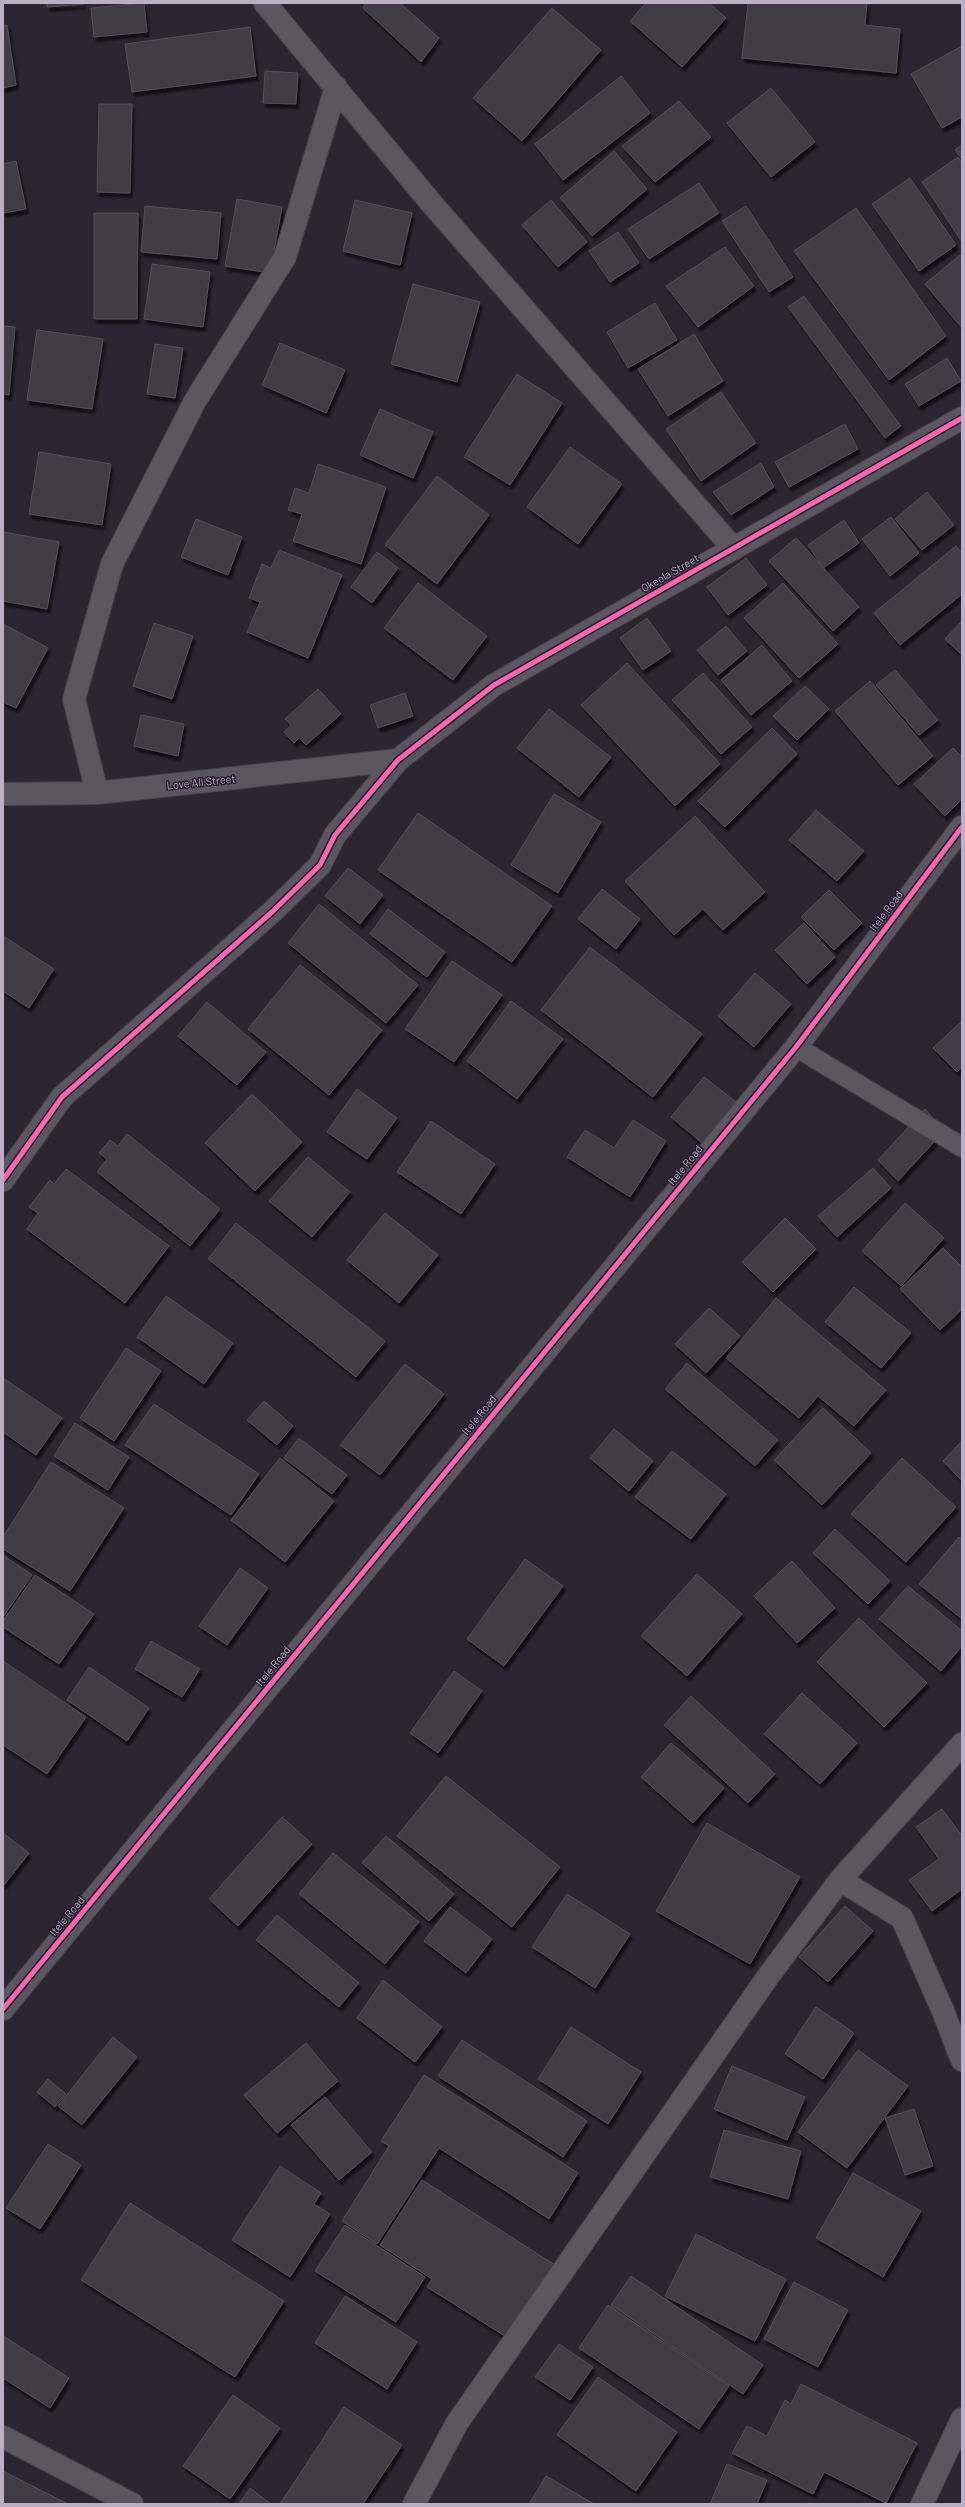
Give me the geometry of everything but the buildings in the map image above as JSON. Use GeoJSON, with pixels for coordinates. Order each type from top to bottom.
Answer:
{"type":"FeatureCollection","features":[{"type":"Feature","properties":{"kind":"street"},"geometry":{"type":"LineString","coordinates":[[265,3],[432,204],[734,549]]}},
{"type":"Feature","properties":{"kind":"street"},"geometry":{"type":"LineString","coordinates":[[97,793],[74,699],[112,564],[195,401],[285,257],[336,87]]}},
{"type":"Feature","properties":{"kind":"street","name":"Okeola Street"},"geometry":{"type":"LineString","coordinates":[[3,1180],[62,1097],[272,912],[320,865],[335,835],[398,760],[494,685],[962,418]]}},
{"type":"Feature","properties":{"kind":"street","name":"Love All Street"},"geometry":{"type":"LineString","coordinates":[[3,794],[97,793],[398,760]]}},
{"type":"Feature","properties":{"kind":"street","name":"Itele Road"},"geometry":{"type":"LineString","coordinates":[[3,2009],[796,1047],[962,827]]}},
{"type":"Feature","properties":{"kind":"street"},"geometry":{"type":"LineString","coordinates":[[414,2504],[457,2422],[681,2098],[840,1880],[962,1744]]}},
{"type":"Feature","properties":{"kind":"street"},"geometry":{"type":"LineString","coordinates":[[840,1880],[902,1918],[962,2060]]}},
{"type":"Feature","properties":{"kind":"street"},"geometry":{"type":"LineString","coordinates":[[922,2504],[962,2419]]}},
{"type":"Feature","properties":{"kind":"street"},"geometry":{"type":"LineString","coordinates":[[3,2437],[132,2504]]}},
{"type":"Feature","properties":{"kind":"lane"},"geometry":{"type":"LineString","coordinates":[[796,1047],[962,1147]]}},
{"type":"Feature","properties":{"kind":"cycle path"},"geometry":{"type":"LineString","coordinates":[[3,1180],[62,1097],[272,912],[320,865],[335,835],[398,760],[494,685],[962,418]]}},
{"type":"Feature","properties":{"kind":"cycle path"},"geometry":{"type":"LineString","coordinates":[[3,2009],[796,1047],[962,827]]}}]}
